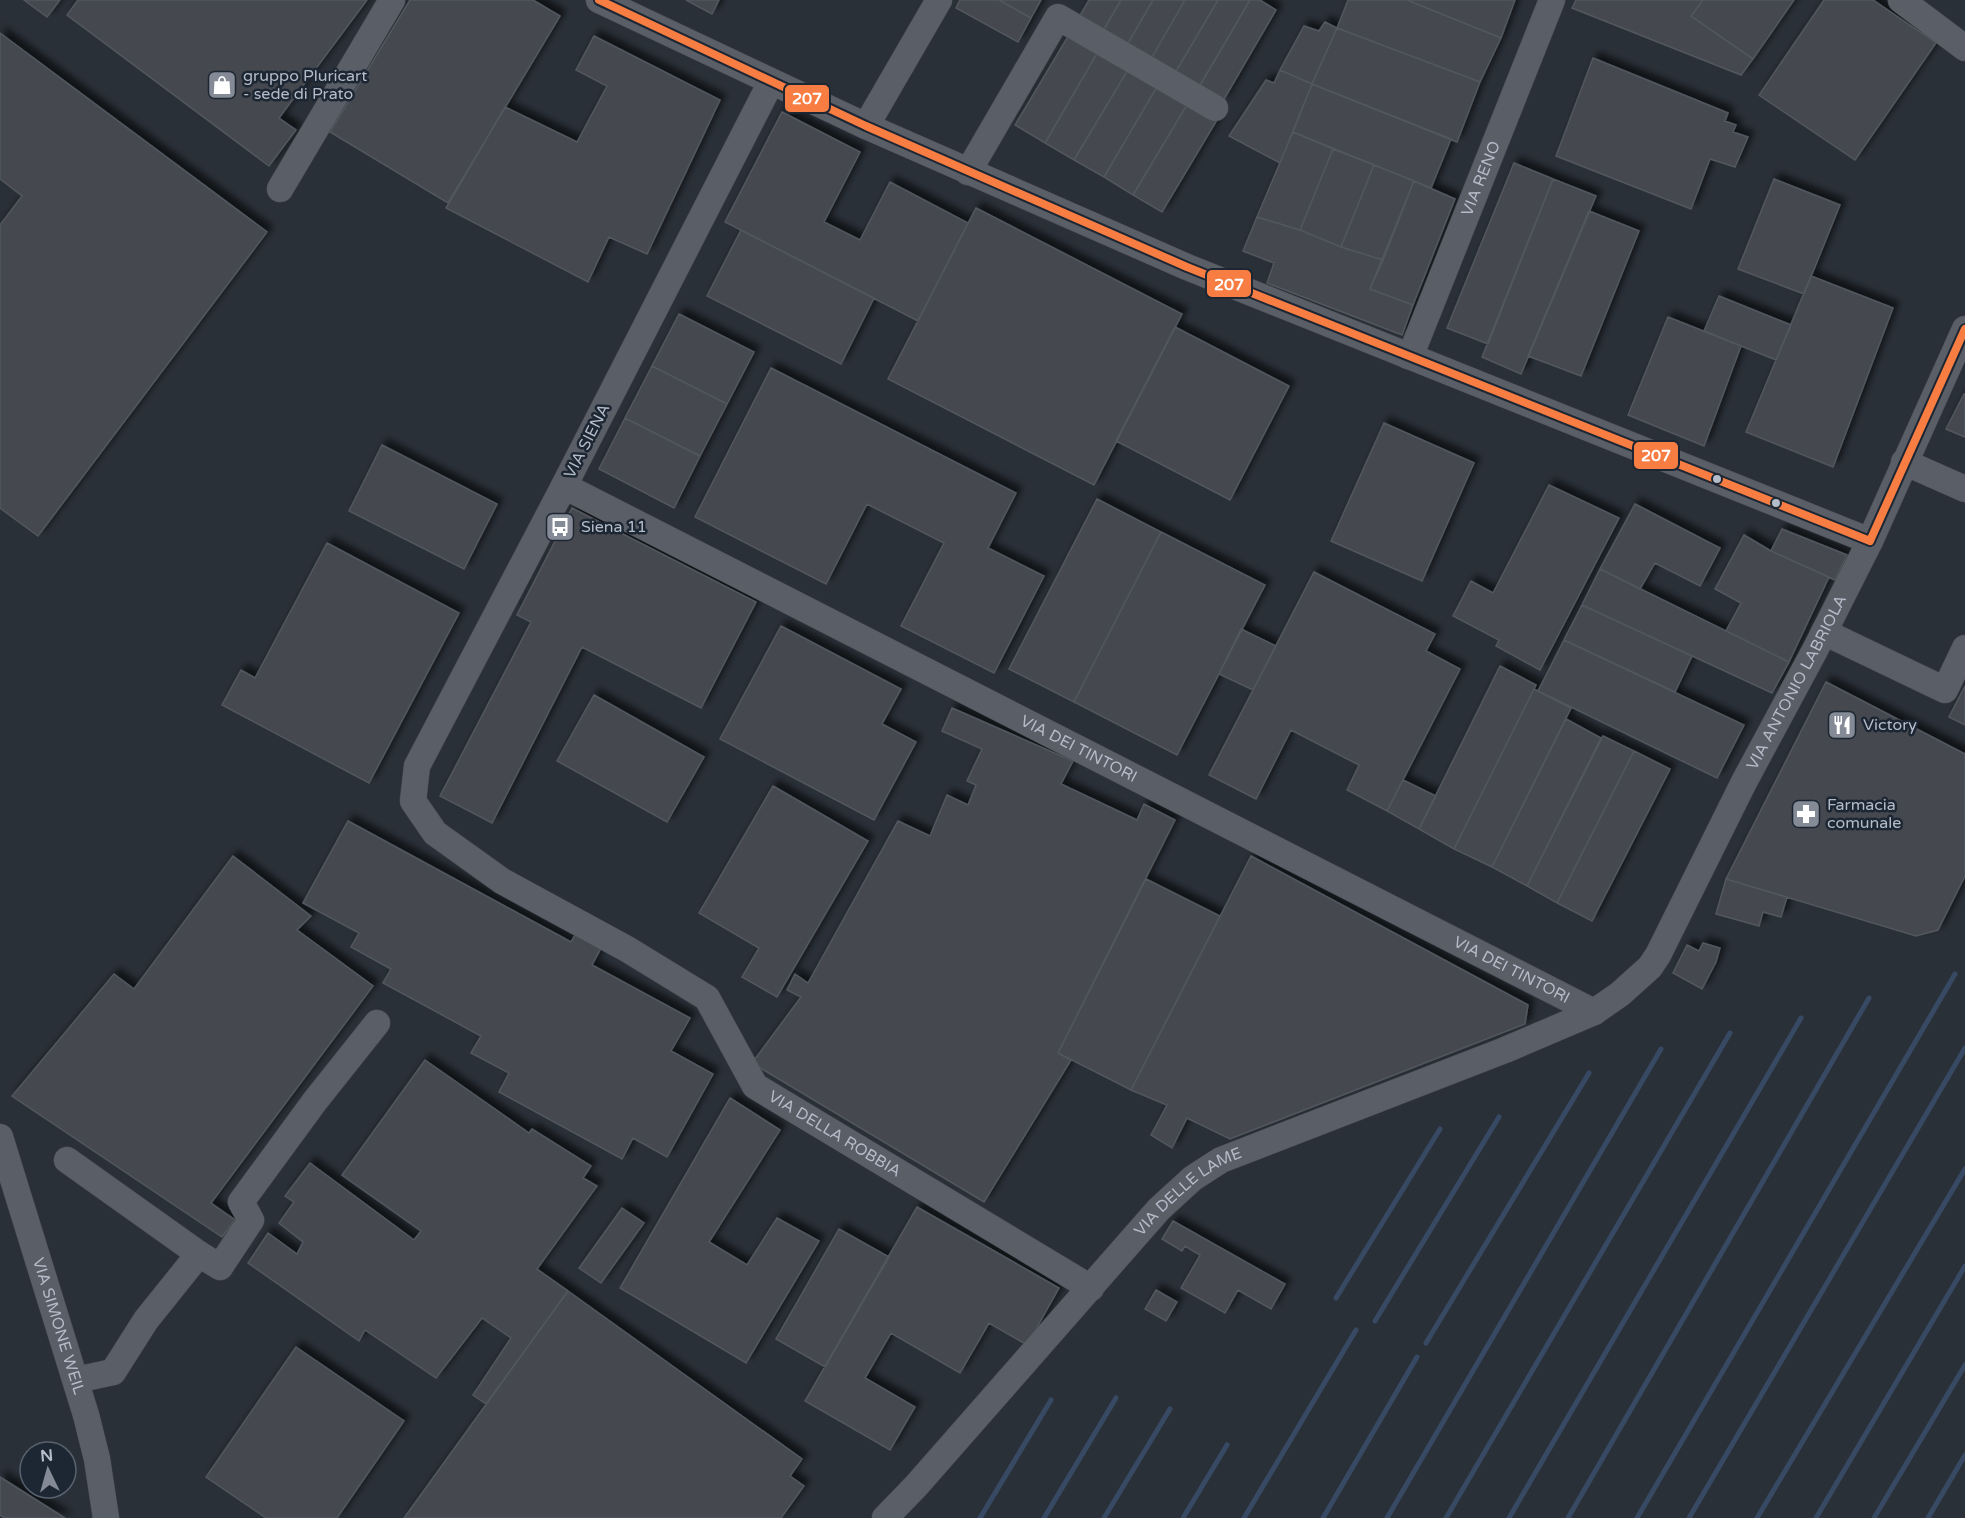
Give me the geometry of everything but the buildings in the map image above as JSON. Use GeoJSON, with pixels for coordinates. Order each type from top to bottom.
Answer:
{"type":"FeatureCollection","features":[{"type":"Feature","properties":{"kind":"street"},"geometry":{"type":"LineString","coordinates":[[280,189],[392,0]]}},
{"type":"Feature","properties":{"kind":"street"},"geometry":{"type":"LineString","coordinates":[[599,0],[866,126],[1187,267],[1870,540]]}},
{"type":"Feature","properties":{"kind":"street"},"geometry":{"type":"LineString","coordinates":[[866,126],[939,0]]}},
{"type":"Feature","properties":{"kind":"street","name":"VIA RENO"},"geometry":{"type":"LineString","coordinates":[[1408,356],[1414,347],[1552,0]]}},
{"type":"Feature","properties":{"kind":"street"},"geometry":{"type":"LineString","coordinates":[[1901,0],[1965,48]]}},
{"type":"Feature","properties":{"kind":"street"},"geometry":{"type":"LineString","coordinates":[[969,172],[1058,17],[1215,108]]}},
{"type":"Feature","properties":{"kind":"street","name":"VIA SIENA"},"geometry":{"type":"LineString","coordinates":[[413,801],[417,766],[564,486],[771,82]]}},
{"type":"Feature","properties":{"kind":"street","name":"VIA ANTONIO LABRIOLA"},"geometry":{"type":"LineString","coordinates":[[1594,1011],[1650,967],[1658,955],[1744,782],[1870,540],[1965,329]]}},
{"type":"Feature","properties":{"kind":"street"},"geometry":{"type":"LineString","coordinates":[[1904,462],[1965,489]]}},
{"type":"Feature","properties":{"kind":"street","name":"VIA DEI TINTORI"},"geometry":{"type":"LineString","coordinates":[[564,486],[1594,1011]]}},
{"type":"Feature","properties":{"kind":"street"},"geometry":{"type":"LineString","coordinates":[[1824,632],[1945,690],[1965,648]]}},
{"type":"Feature","properties":{"kind":"street","name":"VIA DELLA ROBBIA"},"geometry":{"type":"LineString","coordinates":[[413,801],[435,833],[502,881],[627,949],[707,998],[755,1086],[1091,1288]]}},
{"type":"Feature","properties":{"kind":"street","name":"VIA DELLE LAME"},"geometry":{"type":"LineString","coordinates":[[885,1518],[916,1486],[1160,1209],[1193,1178],[1221,1160],[1505,1050],[1594,1011]]}},
{"type":"Feature","properties":{"kind":"street"},"geometry":{"type":"LineString","coordinates":[[68,1160],[220,1267],[251,1220],[242,1202],[315,1101],[377,1023]]}},
{"type":"Feature","properties":{"kind":"street","name":"VIA SIMONE WEIL"},"geometry":{"type":"LineString","coordinates":[[0,1137],[76,1380],[97,1459],[106,1518]]}},
{"type":"Feature","properties":{"kind":"street"},"geometry":{"type":"LineString","coordinates":[[76,1380],[113,1372],[146,1320],[199,1254]]}},
{"type":"Feature","properties":{"kind":"waterway"},"geometry":{"type":"LineString","coordinates":[[1637,1518],[1955,974]]}},
{"type":"Feature","properties":{"kind":"waterway"},"geometry":{"type":"LineString","coordinates":[[1568,1518],[1869,998]]}},
{"type":"Feature","properties":{"kind":"waterway"},"geometry":{"type":"LineString","coordinates":[[1509,1518],[1801,1018]]}},
{"type":"Feature","properties":{"kind":"waterway"},"geometry":{"type":"LineString","coordinates":[[1446,1518],[1730,1033]]}},
{"type":"Feature","properties":{"kind":"waterway"},"geometry":{"type":"LineString","coordinates":[[1689,1518],[1965,1048]]}},
{"type":"Feature","properties":{"kind":"waterway"},"geometry":{"type":"LineString","coordinates":[[1387,1518],[1661,1049]]}},
{"type":"Feature","properties":{"kind":"waterway"},"geometry":{"type":"LineString","coordinates":[[1426,1343],[1589,1073]]}},
{"type":"Feature","properties":{"kind":"waterway"},"geometry":{"type":"LineString","coordinates":[[1375,1321],[1499,1117]]}},
{"type":"Feature","properties":{"kind":"waterway"},"geometry":{"type":"LineString","coordinates":[[1336,1298],[1440,1129]]}},
{"type":"Feature","properties":{"kind":"waterway"},"geometry":{"type":"LineString","coordinates":[[1757,1518],[1965,1169]]}},
{"type":"Feature","properties":{"kind":"waterway"},"geometry":{"type":"LineString","coordinates":[[1816,1518],[1965,1266]]}},
{"type":"Feature","properties":{"kind":"waterway"},"geometry":{"type":"LineString","coordinates":[[1244,1518],[1356,1330]]}},
{"type":"Feature","properties":{"kind":"waterway"},"geometry":{"type":"LineString","coordinates":[[1323,1518],[1417,1357]]}},
{"type":"Feature","properties":{"kind":"waterway"},"geometry":{"type":"LineString","coordinates":[[1874,1518],[1965,1365]]}},
{"type":"Feature","properties":{"kind":"waterway"},"geometry":{"type":"LineString","coordinates":[[1044,1518],[1116,1398]]}},
{"type":"Feature","properties":{"kind":"waterway"},"geometry":{"type":"LineString","coordinates":[[980,1518],[1051,1400]]}},
{"type":"Feature","properties":{"kind":"waterway"},"geometry":{"type":"LineString","coordinates":[[1104,1518],[1170,1409]]}},
{"type":"Feature","properties":{"kind":"waterway"},"geometry":{"type":"LineString","coordinates":[[1183,1518],[1227,1445]]}},
{"type":"Feature","properties":{"kind":"waterway"},"geometry":{"type":"LineString","coordinates":[[1928,1518],[1965,1455]]}},
{"type":"Feature","properties":{"kind":"transit line","name":"207"},"geometry":{"type":"LineString","coordinates":[[599,0],[866,126],[1187,267],[1870,541]]}},
{"type":"Feature","properties":{"kind":"transit line","name":"207"},"geometry":{"type":"LineString","coordinates":[[1870,541],[1965,329]]}},
{"type":"Feature","properties":{"kind":"place","name":"gruppo Pluricart - sede di Prato"},"geometry":{"type":"Point","coordinates":[222,85]}},
{"type":"Feature","properties":{"kind":"place","name":"Siena 11"},"geometry":{"type":"Point","coordinates":[560,527]}},
{"type":"Feature","properties":{"kind":"place","name":"Victory"},"geometry":{"type":"Point","coordinates":[1842,725]}},
{"type":"Feature","properties":{"kind":"place","name":"Farmacia comunale"},"geometry":{"type":"Point","coordinates":[1806,814]}}]}
